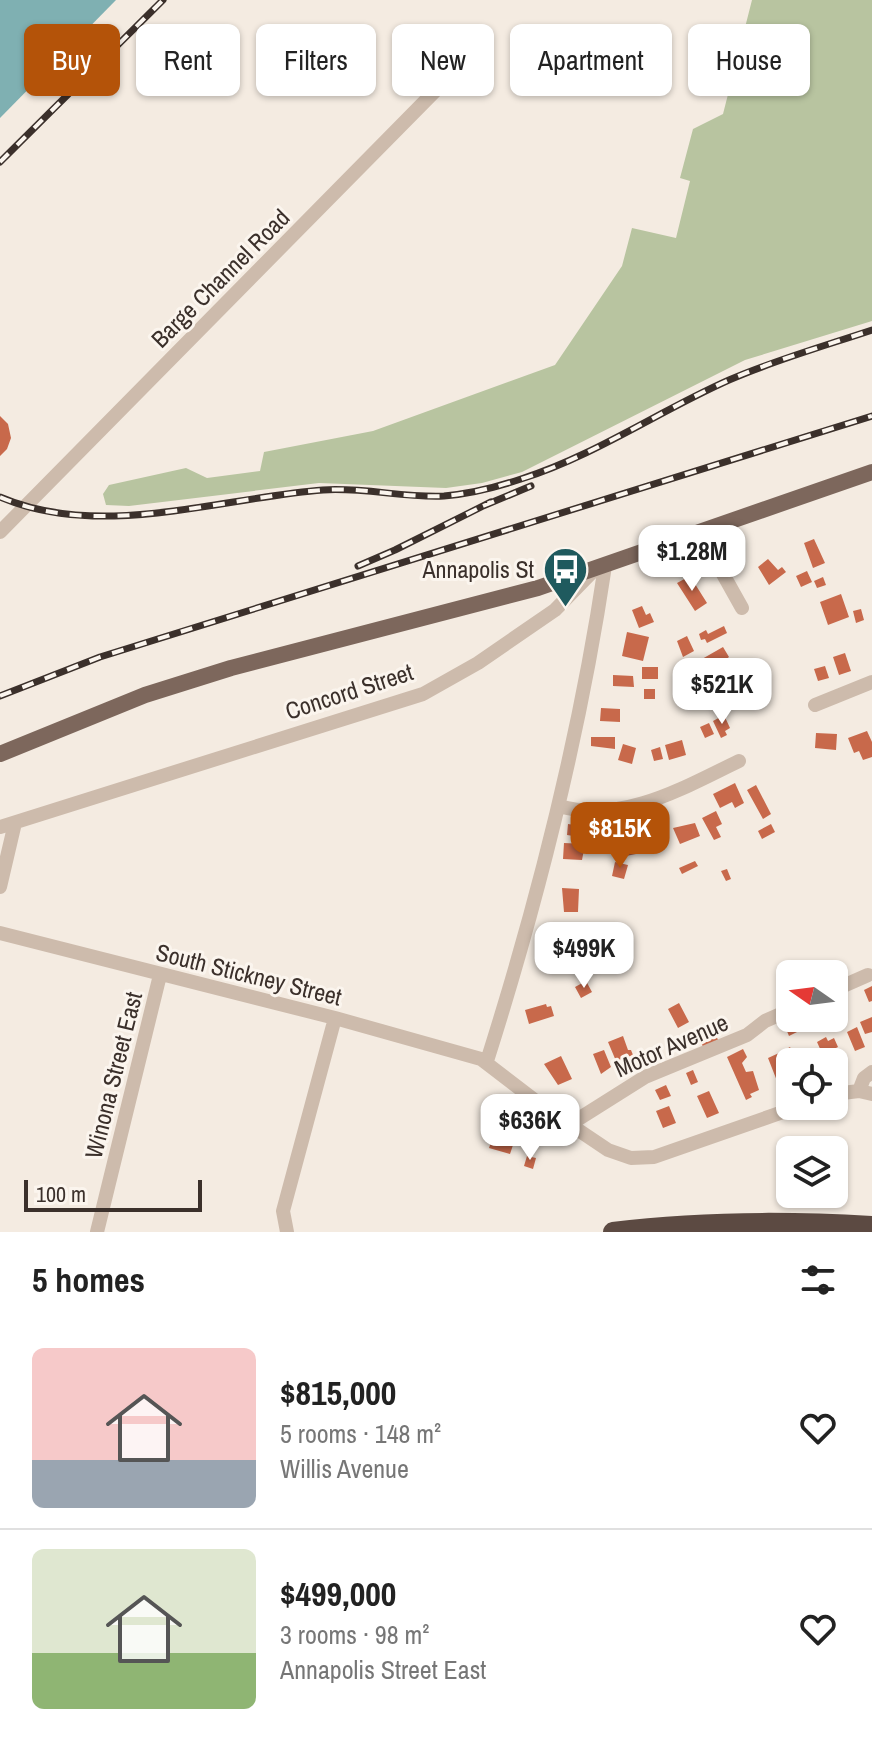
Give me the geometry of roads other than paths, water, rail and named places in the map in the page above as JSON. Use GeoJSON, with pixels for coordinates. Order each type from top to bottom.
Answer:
{"type":"FeatureCollection","features":[{"type":"Feature","properties":{"kind":"highway"},"geometry":{"type":"LineString","coordinates":[[613,1232],[726,1223],[872,1226]]}},
{"type":"Feature","properties":{"kind":"main road"},"geometry":{"type":"LineString","coordinates":[[599,569],[872,472]]}},
{"type":"Feature","properties":{"kind":"main road","name":"Concord Street"},"geometry":{"type":"LineString","coordinates":[[0,754],[145,695],[203,677],[432,618],[599,569]]}},
{"type":"Feature","properties":{"kind":"street","name":"Barge Channel Road"},"geometry":{"type":"LineString","coordinates":[[0,532],[430,96]]}},
{"type":"Feature","properties":{"kind":"street"},"geometry":{"type":"LineString","coordinates":[[700,533],[742,608]]}},
{"type":"Feature","properties":{"kind":"street"},"geometry":{"type":"LineString","coordinates":[[599,569],[559,806],[487,1061],[541,1105],[608,1150],[631,1158],[654,1157],[776,1114]]}},
{"type":"Feature","properties":{"kind":"street","name":"Concord Street"},"geometry":{"type":"LineString","coordinates":[[0,827],[423,694],[478,663],[555,610],[599,569]]}},
{"type":"Feature","properties":{"kind":"street"},"geometry":{"type":"LineString","coordinates":[[815,705],[872,682]]}},
{"type":"Feature","properties":{"kind":"street"},"geometry":{"type":"LineString","coordinates":[[559,806],[575,811],[621,810],[672,793],[739,761]]}},
{"type":"Feature","properties":{"kind":"street"},"geometry":{"type":"LineString","coordinates":[[0,887],[15,823]]}},
{"type":"Feature","properties":{"kind":"street","name":"South Stickney Street"},"geometry":{"type":"LineString","coordinates":[[0,933],[335,1018],[487,1061]]}},
{"type":"Feature","properties":{"kind":"street","name":"Winona Street East"},"geometry":{"type":"LineString","coordinates":[[97,1232],[160,975]]}},
{"type":"Feature","properties":{"kind":"street"},"geometry":{"type":"LineString","coordinates":[[848,984],[868,975]]}},
{"type":"Feature","properties":{"kind":"street","name":"Motor Avenue"},"geometry":{"type":"LineString","coordinates":[[572,1123],[645,1077],[747,1035],[776,1016]]}},
{"type":"Feature","properties":{"kind":"street"},"geometry":{"type":"LineString","coordinates":[[287,1232],[283,1211],[335,1018]]}},
{"type":"Feature","properties":{"kind":"street"},"geometry":{"type":"LineString","coordinates":[[866,1093],[864,1078],[872,1072]]}},
{"type":"Feature","properties":{"kind":"water"},"geometry":{"type":"Polygon","coordinates":[[[0,0],[116,0],[92,24],[24,24],[24,94],[0,118],[0,0]]]}},
{"type":"Feature","properties":{"kind":"railway"},"geometry":{"type":"LineString","coordinates":[[0,162],[163,0]]}},
{"type":"Feature","properties":{"kind":"railway"},"geometry":{"type":"LineString","coordinates":[[0,497],[38,509],[78,515],[119,516],[323,490],[429,496],[473,492],[521,479],[574,458],[746,373],[872,330]]}},
{"type":"Feature","properties":{"kind":"railway"},"geometry":{"type":"LineString","coordinates":[[0,696],[100,657],[872,416]]}},
{"type":"Feature","properties":{"kind":"railway"},"geometry":{"type":"LineString","coordinates":[[483,506],[531,486]]}},
{"type":"Feature","properties":{"kind":"railway"},"geometry":{"type":"LineString","coordinates":[[358,566],[491,502]]}},
{"type":"Feature","properties":{"kind":"place","name":"Annapolis St"},"geometry":{"type":"Point","coordinates":[565,608]}}]}
